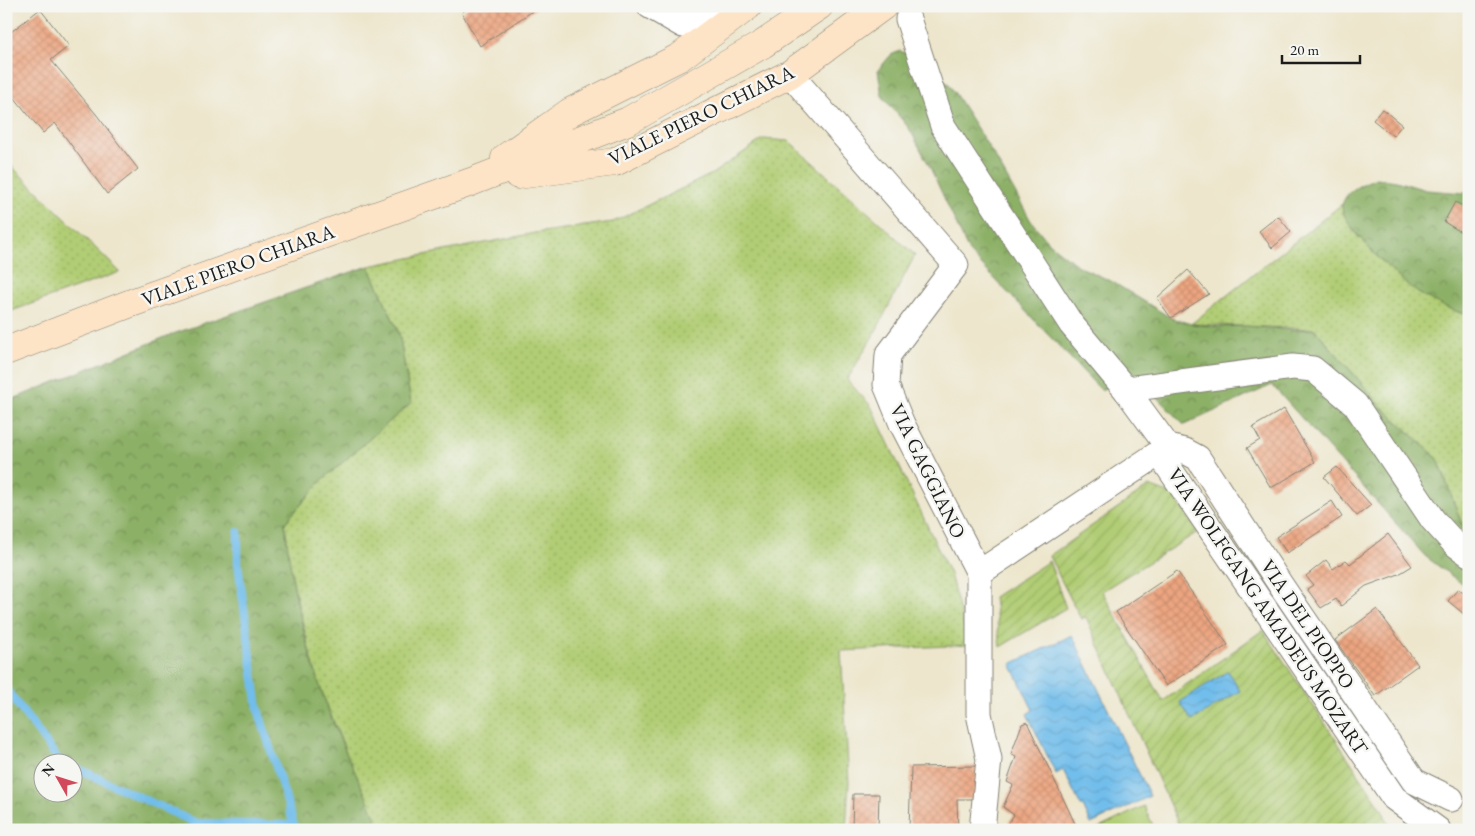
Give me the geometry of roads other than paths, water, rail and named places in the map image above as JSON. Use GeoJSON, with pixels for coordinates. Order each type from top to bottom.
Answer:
{"type":"FeatureCollection","features":[{"type":"Feature","properties":{"kind":"street"},"geometry":{"type":"LineString","coordinates":[[650,6],[683,25],[719,6]]}},
{"type":"Feature","properties":{"kind":"street","name":"VIALE PIERO CHIARA"},"geometry":{"type":"LineString","coordinates":[[472,182],[570,112],[680,57],[748,6]]}},
{"type":"Feature","properties":{"kind":"street","name":"VIALE PIERO CHIARA"},"geometry":{"type":"LineString","coordinates":[[6,351],[134,302],[472,182],[628,121],[763,44],[819,6]]}},
{"type":"Feature","properties":{"kind":"street","name":"VIALE PIERO CHIARA"},"geometry":{"type":"LineString","coordinates":[[472,182],[614,162],[790,74],[883,6]]}},
{"type":"Feature","properties":{"kind":"street","name":"VIA WOLFGANG AMADEUS MOZART"},"geometry":{"type":"LineString","coordinates":[[908,20],[943,126],[1071,324],[1127,391],[1168,447],[1167,465],[1394,798],[1438,830]]}},
{"type":"Feature","properties":{"kind":"street","name":"VIA GAGGIANO"},"geometry":{"type":"LineString","coordinates":[[790,74],[956,265],[888,356],[886,385],[902,424],[979,573]]}},
{"type":"Feature","properties":{"kind":"street"},"geometry":{"type":"LineString","coordinates":[[1127,391],[1135,388],[1293,367],[1313,369],[1355,404],[1433,520],[1455,544],[1469,554]]}},
{"type":"Feature","properties":{"kind":"street"},"geometry":{"type":"LineString","coordinates":[[982,830],[989,759],[979,714],[979,573],[1168,447]]}},
{"type":"Feature","properties":{"kind":"street","name":"VIA DEL PIOPPO"},"geometry":{"type":"LineString","coordinates":[[1168,447],[1185,450],[1198,458],[1280,584],[1414,781],[1451,798]]}},
{"type":"Feature","properties":{"kind":"water"},"geometry":{"type":"Polygon","coordinates":[[[1072,635],[1150,796],[1091,824],[1063,770],[1056,774],[1027,714],[1033,710],[1011,664],[1072,635]]]}},
{"type":"Feature","properties":{"kind":"water"},"geometry":{"type":"Polygon","coordinates":[[[1228,671],[1240,691],[1192,721],[1180,702],[1228,671]]]}},
{"type":"Feature","properties":{"kind":"waterway"},"geometry":{"type":"LineString","coordinates":[[238,532],[238,564],[258,709],[297,830]]}},
{"type":"Feature","properties":{"kind":"waterway"},"geometry":{"type":"LineString","coordinates":[[6,689],[54,754]]}},
{"type":"Feature","properties":{"kind":"waterway"},"geometry":{"type":"LineString","coordinates":[[82,771],[196,823],[294,825]]}}]}
